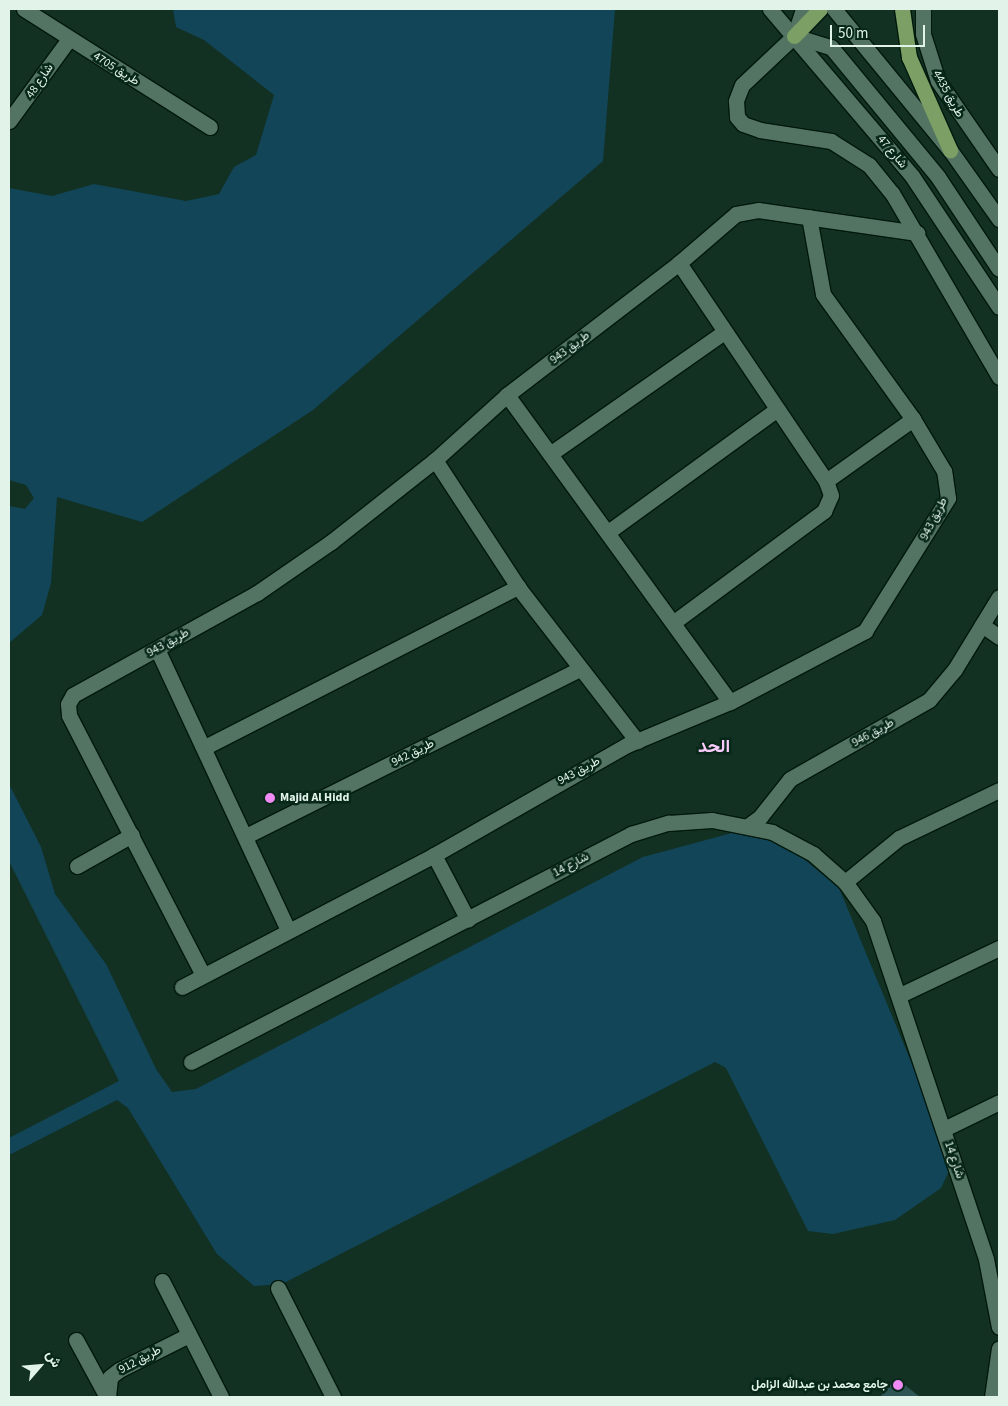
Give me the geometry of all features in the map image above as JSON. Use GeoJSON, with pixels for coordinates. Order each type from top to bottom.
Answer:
{"type":"FeatureCollection","features":[{"type":"Feature","properties":{"kind":"main road"},"geometry":{"type":"LineString","coordinates":[[794,36],[820,9]]}},
{"type":"Feature","properties":{"kind":"main road"},"geometry":{"type":"LineString","coordinates":[[902,9],[909,58],[950,150]]}},
{"type":"Feature","properties":{"kind":"street","name":"طريق 4705"},"geometry":{"type":"LineString","coordinates":[[24,9],[210,127]]}},
{"type":"Feature","properties":{"kind":"street","name":"شارع 47"},"geometry":{"type":"LineString","coordinates":[[770,9],[912,176],[999,307]]}},
{"type":"Feature","properties":{"kind":"street"},"geometry":{"type":"LineString","coordinates":[[803,9],[794,36],[742,85],[736,101],[738,117],[743,124],[760,130],[816,138],[846,147],[880,177],[917,233],[999,377]]}},
{"type":"Feature","properties":{"kind":"street"},"geometry":{"type":"LineString","coordinates":[[834,9],[950,150],[999,219]]}},
{"type":"Feature","properties":{"kind":"street","name":"طريق 4435"},"geometry":{"type":"LineString","coordinates":[[924,9],[923,34],[938,81],[999,169]]}},
{"type":"Feature","properties":{"kind":"street"},"geometry":{"type":"LineString","coordinates":[[794,36],[831,47],[927,163],[999,269]]}},
{"type":"Feature","properties":{"kind":"street","name":"شارع 48"},"geometry":{"type":"LineString","coordinates":[[9,121],[69,39]]}},
{"type":"Feature","properties":{"kind":"street","name":"طريق 943"},"geometry":{"type":"LineString","coordinates":[[202,975],[132,834],[69,715],[68,704],[73,695],[157,649],[290,570],[435,460],[507,395],[679,263],[729,218],[743,211],[810,217],[917,233]]}},
{"type":"Feature","properties":{"kind":"street","name":"طريق 943"},"geometry":{"type":"LineString","coordinates":[[182,987],[434,855],[528,798],[637,741],[730,702],[865,631],[909,566],[948,498],[944,471],[913,419],[824,294],[810,217]]}},
{"type":"Feature","properties":{"kind":"street"},"geometry":{"type":"LineString","coordinates":[[674,622],[824,511],[831,495],[826,481],[723,333],[679,263]]}},
{"type":"Feature","properties":{"kind":"street"},"geometry":{"type":"LineString","coordinates":[[550,454],[723,333]]}},
{"type":"Feature","properties":{"kind":"street"},"geometry":{"type":"LineString","coordinates":[[507,395],[674,622],[730,702]]}},
{"type":"Feature","properties":{"kind":"street"},"geometry":{"type":"LineString","coordinates":[[608,532],[777,408]]}},
{"type":"Feature","properties":{"kind":"street"},"geometry":{"type":"LineString","coordinates":[[826,481],[913,419]]}},
{"type":"Feature","properties":{"kind":"street"},"geometry":{"type":"LineString","coordinates":[[435,460],[518,587],[579,669],[637,741]]}},
{"type":"Feature","properties":{"kind":"street"},"geometry":{"type":"LineString","coordinates":[[205,748],[518,587]]}},
{"type":"Feature","properties":{"kind":"street","name":"طريق 946"},"geometry":{"type":"LineString","coordinates":[[749,825],[760,817],[790,780],[928,700],[947,680],[999,597]]}},
{"type":"Feature","properties":{"kind":"street"},"geometry":{"type":"LineString","coordinates":[[982,625],[999,637]]}},
{"type":"Feature","properties":{"kind":"street"},"geometry":{"type":"LineString","coordinates":[[157,649],[205,748],[288,930]]}},
{"type":"Feature","properties":{"kind":"street","name":"طريق 942"},"geometry":{"type":"LineString","coordinates":[[246,836],[579,669]]}},
{"type":"Feature","properties":{"kind":"street"},"geometry":{"type":"LineString","coordinates":[[845,882],[899,838],[999,790]]}},
{"type":"Feature","properties":{"kind":"street","name":"شارع 14"},"geometry":{"type":"LineString","coordinates":[[191,1062],[631,834],[692,821],[749,825],[790,840],[845,882],[873,921],[900,995],[944,1129],[993,1256],[999,1327]]}},
{"type":"Feature","properties":{"kind":"street"},"geometry":{"type":"LineString","coordinates":[[77,866],[132,834]]}},
{"type":"Feature","properties":{"kind":"street"},"geometry":{"type":"LineString","coordinates":[[434,855],[468,920]]}},
{"type":"Feature","properties":{"kind":"street"},"geometry":{"type":"LineString","coordinates":[[900,995],[999,948]]}},
{"type":"Feature","properties":{"kind":"street"},"geometry":{"type":"LineString","coordinates":[[944,1129],[999,1102]]}},
{"type":"Feature","properties":{"kind":"street"},"geometry":{"type":"LineString","coordinates":[[162,1281],[221,1397]]}},
{"type":"Feature","properties":{"kind":"street"},"geometry":{"type":"LineString","coordinates":[[278,1288],[333,1397]]}},
{"type":"Feature","properties":{"kind":"street","name":"طريق 912"},"geometry":{"type":"LineString","coordinates":[[107,1397],[110,1377],[119,1370],[189,1334]]}},
{"type":"Feature","properties":{"kind":"street"},"geometry":{"type":"LineString","coordinates":[[76,1340],[107,1397]]}},
{"type":"Feature","properties":{"kind":"street"},"geometry":{"type":"LineString","coordinates":[[992,1397],[999,1369],[999,1348]]}},
{"type":"Feature","properties":{"kind":"water"},"geometry":{"type":"Polygon","coordinates":[[[173,9],[615,9],[603,161],[313,410],[142,522],[57,497],[51,583],[42,615],[9,643],[9,506],[25,509],[34,498],[26,485],[9,480],[9,188],[52,196],[94,184],[186,201],[219,194],[234,167],[256,155],[274,95],[204,40],[176,27],[173,9]]]}},
{"type":"Feature","properties":{"kind":"water"},"geometry":{"type":"Polygon","coordinates":[[[9,784],[41,847],[55,894],[106,964],[156,1069],[172,1092],[196,1089],[643,857],[743,830],[793,850],[839,888],[953,1163],[941,1188],[895,1220],[833,1234],[808,1231],[726,1068],[715,1062],[282,1284],[254,1286],[217,1254],[128,1108],[117,1100],[9,1155],[9,1138],[119,1081],[9,861],[9,784]]]}},
{"type":"Feature","properties":{"kind":"building","name":"جامع محمد بن عبدالله الزامل"},"geometry":{"type":"Polygon","coordinates":[[[896,1378],[920,1397],[880,1397],[896,1378]]]}},
{"type":"Feature","properties":{"kind":"place","name":"Majid Al Hidd"},"geometry":{"type":"Point","coordinates":[270,798]}},
{"type":"Feature","properties":{"kind":"place","name":"جامع محمد بن عبدالله الزامل"},"geometry":{"type":"Point","coordinates":[898,1385]}},
{"type":"Feature","properties":{"kind":"district","name":"الحد"},"geometry":{"type":"Point","coordinates":[714,747]}}]}
